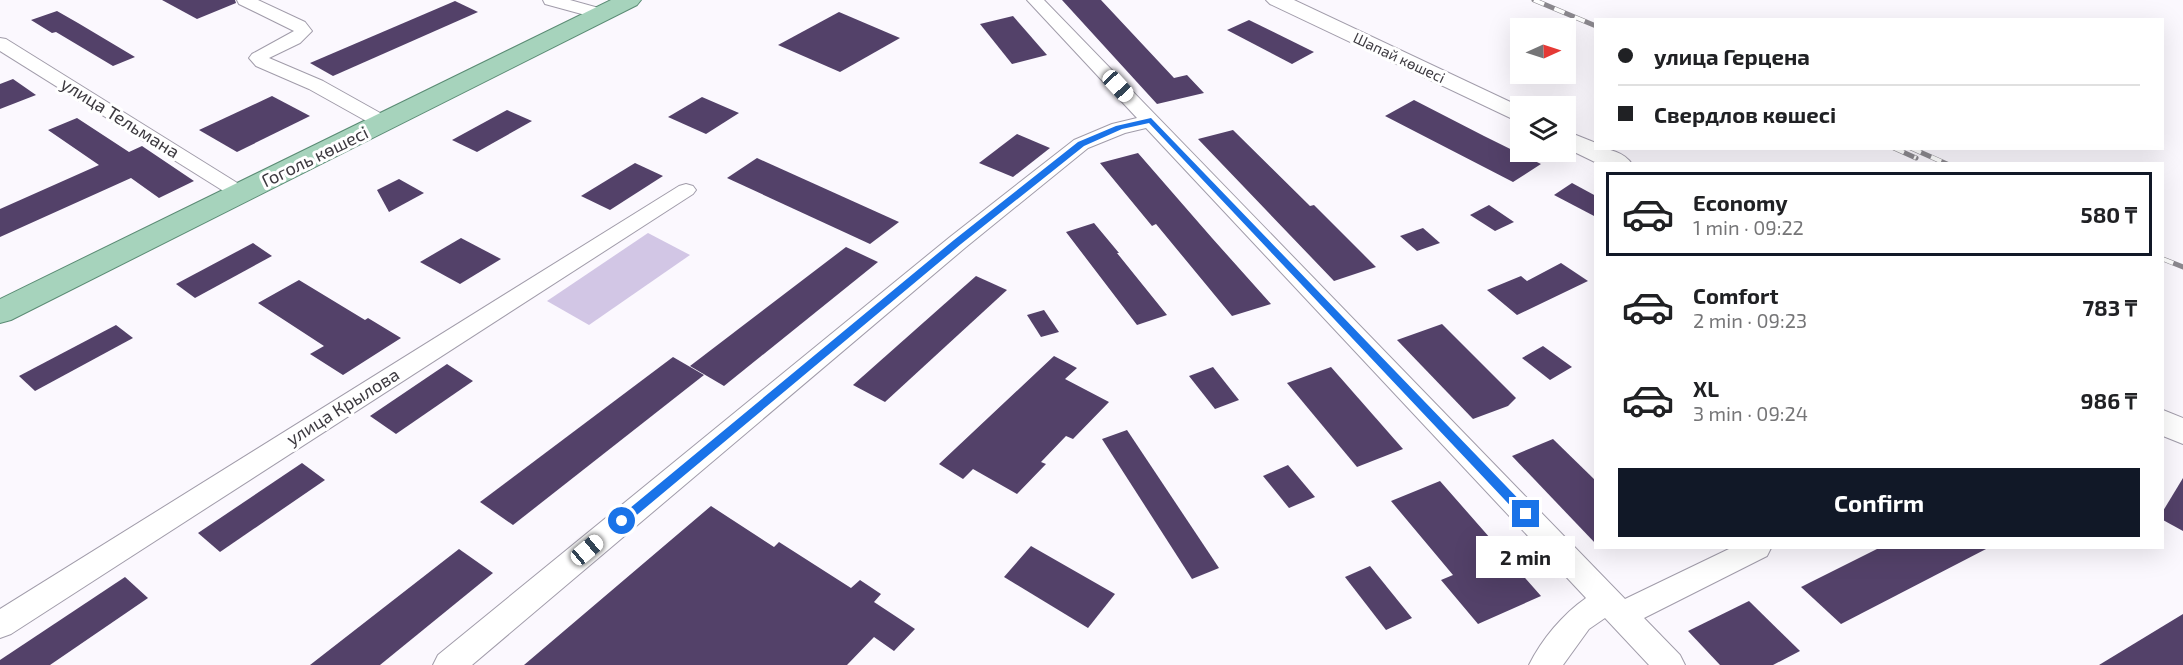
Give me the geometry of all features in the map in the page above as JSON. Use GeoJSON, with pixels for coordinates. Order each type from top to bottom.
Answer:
{"type":"FeatureCollection","features":[{"type":"Feature","properties":{"kind":"main road","name":"Гоголь көшесі"},"geometry":{"type":"LineString","coordinates":[[0,312],[629,0]]}},
{"type":"Feature","properties":{"kind":"street"},"geometry":{"type":"LineString","coordinates":[[245,0],[298,26],[303,31],[299,37],[264,53],[258,58],[262,62],[315,85],[384,123]]}},
{"type":"Feature","properties":{"kind":"street"},"geometry":{"type":"LineString","coordinates":[[551,0],[600,14]]}},
{"type":"Feature","properties":{"kind":"street"},"geometry":{"type":"LineString","coordinates":[[1035,0],[1669,665]]}},
{"type":"Feature","properties":{"kind":"street","name":"Шапай көшесі"},"geometry":{"type":"LineString","coordinates":[[1277,0],[1510,111]]}},
{"type":"Feature","properties":{"kind":"street","name":"улица Тельмана"},"geometry":{"type":"LineString","coordinates":[[0,43],[240,193]]}},
{"type":"Feature","properties":{"kind":"street"},"geometry":{"type":"LineString","coordinates":[[449,665],[957,242],[1081,144],[1119,128],[1151,120]]}},
{"type":"Feature","properties":{"kind":"street"},"geometry":{"type":"LineString","coordinates":[[1576,143],[1616,162]]}},
{"type":"Feature","properties":{"kind":"street","name":"улица Крылова"},"geometry":{"type":"LineString","coordinates":[[0,626],[686,190]]}},
{"type":"Feature","properties":{"kind":"street"},"geometry":{"type":"LineString","coordinates":[[2164,422],[2183,432]]}},
{"type":"Feature","properties":{"kind":"street"},"geometry":{"type":"LineString","coordinates":[[1545,665],[1578,620],[1755,549]]}},
{"type":"Feature","properties":{"kind":"shaded area"},"geometry":{"type":"Polygon","coordinates":[[[648,233],[690,255],[589,325],[547,301],[648,233]]]}},
{"type":"Feature","properties":{"kind":"building"},"geometry":{"type":"Polygon","coordinates":[[[162,0],[235,0],[236,3],[197,19],[162,0]]]}},
{"type":"Feature","properties":{"kind":"building"},"geometry":{"type":"Polygon","coordinates":[[[1062,0],[1101,0],[1174,78],[1187,75],[1204,93],[1157,104],[1062,0]]]}},
{"type":"Feature","properties":{"kind":"building"},"geometry":{"type":"Polygon","coordinates":[[[455,1],[478,12],[333,76],[310,63],[455,1]]]}},
{"type":"Feature","properties":{"kind":"building"},"geometry":{"type":"Polygon","coordinates":[[[57,11],[135,57],[113,66],[31,20],[57,11]]]}},
{"type":"Feature","properties":{"kind":"building"},"geometry":{"type":"Polygon","coordinates":[[[839,12],[900,38],[840,72],[778,45],[839,12]]]}},
{"type":"Feature","properties":{"kind":"building"},"geometry":{"type":"Polygon","coordinates":[[[1013,16],[1047,55],[1012,64],[980,24],[1013,16]]]}},
{"type":"Feature","properties":{"kind":"building"},"geometry":{"type":"Polygon","coordinates":[[[1249,20],[1314,52],[1292,64],[1227,30],[1249,20]]]}},
{"type":"Feature","properties":{"kind":"building"},"geometry":{"type":"Polygon","coordinates":[[[13,79],[36,95],[0,109],[0,84],[13,79]]]}},
{"type":"Feature","properties":{"kind":"building"},"geometry":{"type":"Polygon","coordinates":[[[272,96],[310,116],[237,152],[199,130],[272,96]]]}},
{"type":"Feature","properties":{"kind":"building"},"geometry":{"type":"Polygon","coordinates":[[[702,97],[739,113],[706,134],[668,117],[702,97]]]}},
{"type":"Feature","properties":{"kind":"building"},"geometry":{"type":"Polygon","coordinates":[[[1414,100],[1510,149],[1510,162],[1541,164],[1513,182],[1385,116],[1414,100]]]}},
{"type":"Feature","properties":{"kind":"building"},"geometry":{"type":"Polygon","coordinates":[[[507,110],[532,121],[477,152],[452,140],[507,110]]]}},
{"type":"Feature","properties":{"kind":"building"},"geometry":{"type":"Polygon","coordinates":[[[77,118],[129,152],[142,146],[194,181],[159,198],[131,178],[0,237],[0,209],[99,165],[48,130],[77,118]]]}},
{"type":"Feature","properties":{"kind":"building"},"geometry":{"type":"Polygon","coordinates":[[[1233,130],[1310,206],[1314,205],[1376,267],[1334,281],[1198,139],[1233,130]]]}},
{"type":"Feature","properties":{"kind":"building"},"geometry":{"type":"Polygon","coordinates":[[[1017,134],[1050,148],[1013,177],[979,163],[1017,134]]]}},
{"type":"Feature","properties":{"kind":"building"},"geometry":{"type":"Polygon","coordinates":[[[1138,153],[1271,304],[1232,316],[1156,224],[1152,226],[1100,163],[1138,153]]]}},
{"type":"Feature","properties":{"kind":"building"},"geometry":{"type":"Polygon","coordinates":[[[757,158],[899,222],[870,244],[727,178],[757,158]]]}},
{"type":"Feature","properties":{"kind":"building"},"geometry":{"type":"Polygon","coordinates":[[[635,163],[663,176],[610,210],[581,196],[635,163]]]}},
{"type":"Feature","properties":{"kind":"building"},"geometry":{"type":"Polygon","coordinates":[[[399,179],[424,193],[389,212],[377,190],[399,179]]]}},
{"type":"Feature","properties":{"kind":"building"},"geometry":{"type":"Polygon","coordinates":[[[1572,183],[1594,195],[1594,216],[1554,195],[1572,183]]]}},
{"type":"Feature","properties":{"kind":"building"},"geometry":{"type":"Polygon","coordinates":[[[1489,205],[1514,222],[1495,231],[1470,215],[1489,205]]]}},
{"type":"Feature","properties":{"kind":"building"},"geometry":{"type":"Polygon","coordinates":[[[1094,223],[1167,315],[1137,325],[1066,232],[1094,223]]]}},
{"type":"Feature","properties":{"kind":"building"},"geometry":{"type":"Polygon","coordinates":[[[1423,228],[1440,243],[1417,251],[1400,236],[1423,228]]]}},
{"type":"Feature","properties":{"kind":"building"},"geometry":{"type":"Polygon","coordinates":[[[461,238],[501,259],[460,284],[420,262],[461,238]]]}},
{"type":"Feature","properties":{"kind":"building"},"geometry":{"type":"Polygon","coordinates":[[[253,243],[272,256],[195,298],[176,284],[253,243]]]}},
{"type":"Feature","properties":{"kind":"building"},"geometry":{"type":"Polygon","coordinates":[[[846,247],[878,262],[724,386],[690,366],[846,247]]]}},
{"type":"Feature","properties":{"kind":"building"},"geometry":{"type":"Polygon","coordinates":[[[1561,263],[1588,281],[1517,315],[1487,290],[1521,276],[1527,281],[1561,263]]]}},
{"type":"Feature","properties":{"kind":"building"},"geometry":{"type":"Polygon","coordinates":[[[976,276],[1007,290],[885,402],[853,385],[976,276]]]}},
{"type":"Feature","properties":{"kind":"building"},"geometry":{"type":"Polygon","coordinates":[[[299,280],[365,320],[368,318],[401,338],[343,375],[310,354],[324,346],[258,303],[299,280]]]}},
{"type":"Feature","properties":{"kind":"building"},"geometry":{"type":"Polygon","coordinates":[[[1044,310],[1059,332],[1041,337],[1027,315],[1044,310]]]}},
{"type":"Feature","properties":{"kind":"building"},"geometry":{"type":"Polygon","coordinates":[[[1442,324],[1516,398],[1508,406],[1473,419],[1397,340],[1442,324]]]}},
{"type":"Feature","properties":{"kind":"building"},"geometry":{"type":"Polygon","coordinates":[[[116,325],[133,338],[35,391],[19,376],[116,325]]]}},
{"type":"Feature","properties":{"kind":"building"},"geometry":{"type":"Polygon","coordinates":[[[1543,346],[1572,367],[1550,380],[1522,358],[1543,346]]]}},
{"type":"Feature","properties":{"kind":"building"},"geometry":{"type":"Polygon","coordinates":[[[1054,356],[1077,368],[1065,379],[1109,402],[1073,439],[1066,436],[1041,462],[1046,464],[1017,494],[973,469],[963,479],[939,464],[1054,356]]]}},
{"type":"Feature","properties":{"kind":"building"},"geometry":{"type":"Polygon","coordinates":[[[673,357],[704,375],[513,525],[480,502],[673,357]]]}},
{"type":"Feature","properties":{"kind":"building"},"geometry":{"type":"Polygon","coordinates":[[[447,364],[473,381],[396,434],[370,416],[447,364]]]}},
{"type":"Feature","properties":{"kind":"building"},"geometry":{"type":"Polygon","coordinates":[[[1213,367],[1239,400],[1215,409],[1189,376],[1213,367]]]}},
{"type":"Feature","properties":{"kind":"building"},"geometry":{"type":"Polygon","coordinates":[[[1331,367],[1403,449],[1357,467],[1287,383],[1331,367]]]}},
{"type":"Feature","properties":{"kind":"building"},"geometry":{"type":"Polygon","coordinates":[[[1127,430],[1219,568],[1192,579],[1102,439],[1127,430]]]}},
{"type":"Feature","properties":{"kind":"building"},"geometry":{"type":"Polygon","coordinates":[[[1553,439],[1594,479],[1594,542],[1512,456],[1553,439]]]}},
{"type":"Feature","properties":{"kind":"building"},"geometry":{"type":"Polygon","coordinates":[[[302,463],[325,480],[220,552],[198,533],[302,463]]]}},
{"type":"Feature","properties":{"kind":"building"},"geometry":{"type":"Polygon","coordinates":[[[1288,465],[1315,497],[1289,508],[1263,476],[1288,465]]]}},
{"type":"Feature","properties":{"kind":"building"},"geometry":{"type":"Polygon","coordinates":[[[2183,478],[2183,531],[2164,521],[2164,509],[2183,478]]]}},
{"type":"Feature","properties":{"kind":"building"},"geometry":{"type":"Polygon","coordinates":[[[1440,481],[1541,596],[1478,624],[1441,580],[1453,575],[1391,501],[1440,481]]]}},
{"type":"Feature","properties":{"kind":"building"},"geometry":{"type":"Polygon","coordinates":[[[711,506],[774,547],[779,542],[851,588],[860,580],[881,594],[874,602],[915,629],[894,651],[874,637],[847,665],[524,665],[711,506]]]}},
{"type":"Feature","properties":{"kind":"building"},"geometry":{"type":"Polygon","coordinates":[[[1031,546],[1115,594],[1088,628],[1004,577],[1031,546]]]}},
{"type":"Feature","properties":{"kind":"building"},"geometry":{"type":"Polygon","coordinates":[[[459,549],[493,573],[380,665],[310,665],[459,549]]]}},
{"type":"Feature","properties":{"kind":"building"},"geometry":{"type":"Polygon","coordinates":[[[1877,549],[1986,549],[1841,624],[1801,587],[1877,549]]]}},
{"type":"Feature","properties":{"kind":"building"},"geometry":{"type":"Polygon","coordinates":[[[1370,566],[1412,618],[1386,630],[1345,577],[1370,566]]]}},
{"type":"Feature","properties":{"kind":"building"},"geometry":{"type":"Polygon","coordinates":[[[125,577],[148,598],[50,665],[0,665],[0,660],[125,577]]]}},
{"type":"Feature","properties":{"kind":"building"},"geometry":{"type":"Polygon","coordinates":[[[1749,601],[1800,651],[1773,665],[1720,665],[1688,631],[1749,601]]]}},
{"type":"Feature","properties":{"kind":"building"},"geometry":{"type":"Polygon","coordinates":[[[2183,614],[2183,665],[2099,665],[2183,614]]]}},
{"type":"Feature","properties":{"kind":"railway"},"geometry":{"type":"LineString","coordinates":[[1534,0],[1594,25]]}},
{"type":"Feature","properties":{"kind":"railway"},"geometry":{"type":"LineString","coordinates":[[1898,150],[1916,158]]}},
{"type":"Feature","properties":{"kind":"railway"},"geometry":{"type":"LineString","coordinates":[[1916,150],[1942,162]]}},
{"type":"Feature","properties":{"kind":"railway"},"geometry":{"type":"LineString","coordinates":[[2164,259],[2183,267]]}},
{"type":"Feature","properties":{"kind":"route"},"geometry":{"type":"LineString","coordinates":[[622,521],[957,242],[1081,144],[1119,128],[1151,120],[1526,514]]}}]}
